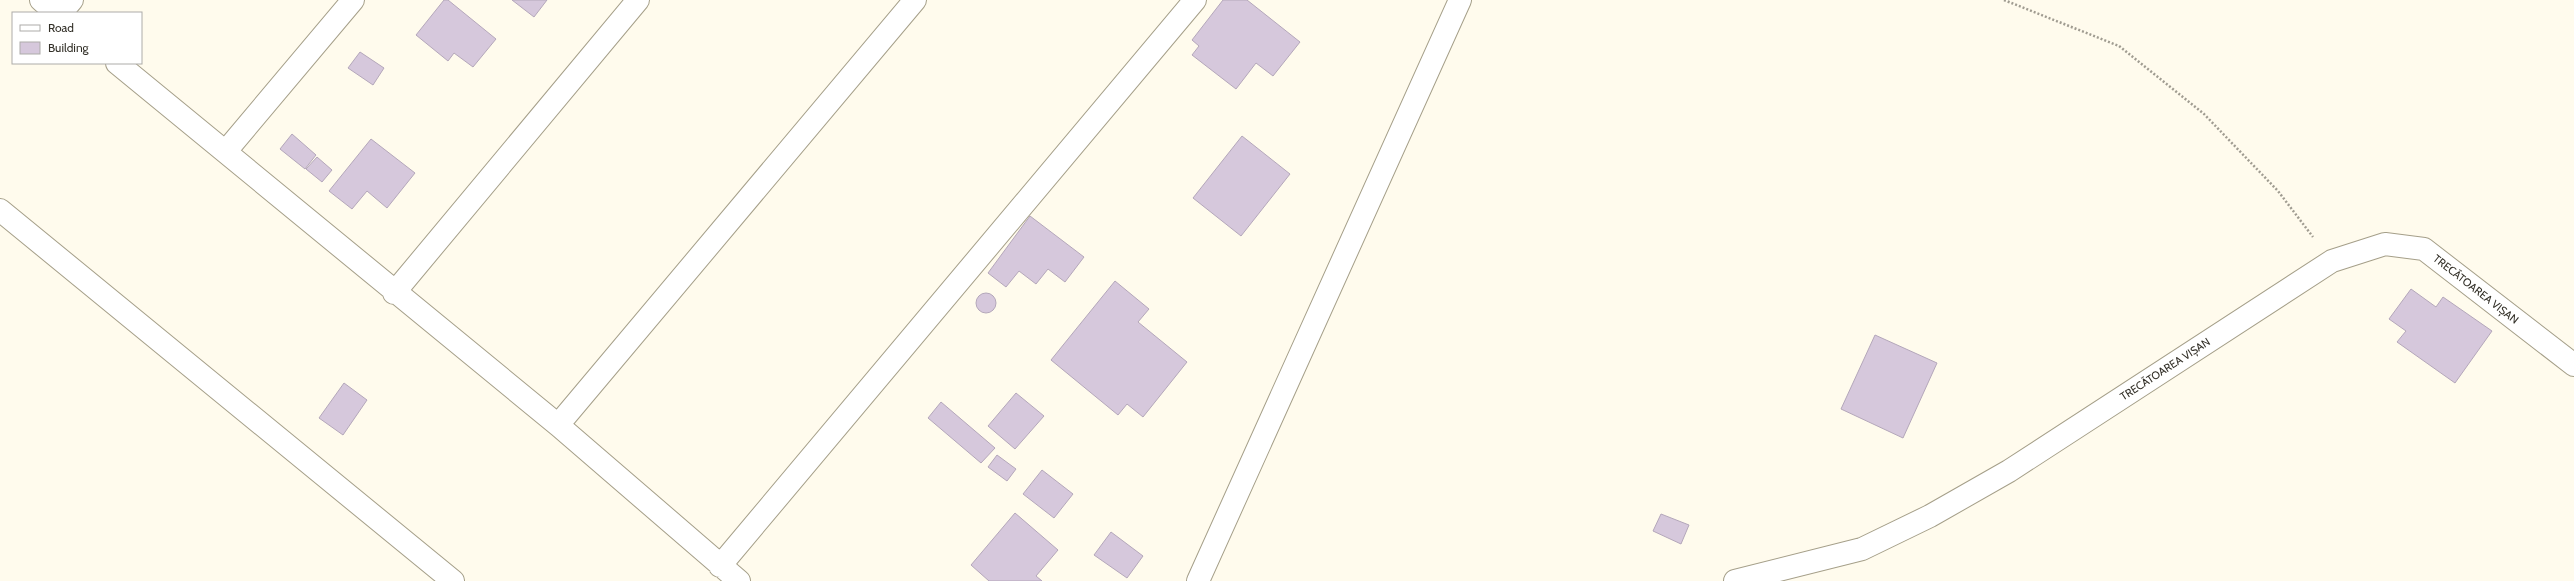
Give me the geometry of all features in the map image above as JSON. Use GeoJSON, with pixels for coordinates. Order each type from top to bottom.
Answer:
{"type":"FeatureCollection","features":[{"type":"Feature","properties":{"kind":"street"},"geometry":{"type":"LineString","coordinates":[[41,0],[55,12]]}},
{"type":"Feature","properties":{"kind":"street"},"geometry":{"type":"LineString","coordinates":[[62,12],[72,0]]}},
{"type":"Feature","properties":{"kind":"street"},"geometry":{"type":"LineString","coordinates":[[226,151],[353,0]]}},
{"type":"Feature","properties":{"kind":"street"},"geometry":{"type":"LineString","coordinates":[[394,292],[638,0]]}},
{"type":"Feature","properties":{"kind":"street"},"geometry":{"type":"LineString","coordinates":[[558,425],[914,0]]}},
{"type":"Feature","properties":{"kind":"street"},"geometry":{"type":"LineString","coordinates":[[720,566],[1195,0]]}},
{"type":"Feature","properties":{"kind":"street"},"geometry":{"type":"LineString","coordinates":[[1198,581],[1460,0]]}},
{"type":"Feature","properties":{"kind":"street"},"geometry":{"type":"LineString","coordinates":[[118,64],[226,151],[394,292],[558,425],[739,581]]}},
{"type":"Feature","properties":{"kind":"street"},"geometry":{"type":"LineString","coordinates":[[0,210],[453,581]]}},
{"type":"Feature","properties":{"kind":"street","name":"TRECĂTOAREA VIȘAN"},"geometry":{"type":"LineString","coordinates":[[1735,581],[1862,549],[1930,516],[2009,471],[2332,261],[2385,244],[2424,249],[2574,365]]}},
{"type":"Feature","properties":{"kind":"path"},"geometry":{"type":"LineString","coordinates":[[2004,0],[2119,46],[2204,114],[2278,191],[2332,261]]}},
{"type":"Feature","properties":{"kind":"building"},"geometry":{"type":"Polygon","coordinates":[[[444,0],[448,0],[496,39],[473,67],[454,53],[448,61],[416,35],[444,0]]]}},
{"type":"Feature","properties":{"kind":"building"},"geometry":{"type":"Polygon","coordinates":[[[512,0],[547,0],[534,17],[512,0]]]}},
{"type":"Feature","properties":{"kind":"building"},"geometry":{"type":"Polygon","coordinates":[[[1223,0],[1247,0],[1300,42],[1273,76],[1256,63],[1236,89],[1192,55],[1199,46],[1192,40],[1223,0]]]}},
{"type":"Feature","properties":{"kind":"building"},"geometry":{"type":"Polygon","coordinates":[[[360,52],[384,68],[373,85],[348,68],[360,52]]]}},
{"type":"Feature","properties":{"kind":"building"},"geometry":{"type":"Polygon","coordinates":[[[292,134],[316,155],[305,169],[280,149],[292,134]]]}},
{"type":"Feature","properties":{"kind":"building"},"geometry":{"type":"Polygon","coordinates":[[[1242,136],[1290,174],[1241,236],[1193,198],[1242,136]]]}},
{"type":"Feature","properties":{"kind":"building"},"geometry":{"type":"Polygon","coordinates":[[[371,139],[415,173],[387,208],[367,191],[352,209],[329,191],[371,139]]]}},
{"type":"Feature","properties":{"kind":"building"},"geometry":{"type":"Polygon","coordinates":[[[317,157],[332,170],[322,182],[306,169],[317,157]]]}},
{"type":"Feature","properties":{"kind":"building"},"geometry":{"type":"Polygon","coordinates":[[[1030,216],[1084,257],[1065,282],[1048,269],[1036,284],[1019,271],[1006,287],[988,273],[1030,216]]]}},
{"type":"Feature","properties":{"kind":"building"},"geometry":{"type":"Polygon","coordinates":[[[1115,281],[1149,309],[1138,322],[1187,362],[1143,417],[1127,404],[1118,415],[1051,360],[1115,281]]]}},
{"type":"Feature","properties":{"kind":"building"},"geometry":{"type":"Polygon","coordinates":[[[2411,289],[2436,307],[2443,297],[2492,331],[2455,383],[2397,342],[2406,331],[2389,319],[2411,289]]]}},
{"type":"Feature","properties":{"kind":"building"},"geometry":{"type":"Polygon","coordinates":[[[986,293],[993,296],[996,303],[993,310],[986,313],[979,310],[976,303],[979,296],[986,293]]]}},
{"type":"Feature","properties":{"kind":"building"},"geometry":{"type":"Polygon","coordinates":[[[1875,335],[1937,363],[1903,438],[1841,409],[1875,335]]]}},
{"type":"Feature","properties":{"kind":"building"},"geometry":{"type":"Polygon","coordinates":[[[344,383],[367,400],[343,435],[319,418],[344,383]]]}},
{"type":"Feature","properties":{"kind":"building"},"geometry":{"type":"Polygon","coordinates":[[[1016,393],[1044,416],[1015,449],[988,426],[1016,393]]]}},
{"type":"Feature","properties":{"kind":"building"},"geometry":{"type":"Polygon","coordinates":[[[941,402],[995,448],[981,463],[928,418],[941,402]]]}},
{"type":"Feature","properties":{"kind":"building"},"geometry":{"type":"Polygon","coordinates":[[[997,455],[1016,469],[1007,481],[988,467],[997,455]]]}},
{"type":"Feature","properties":{"kind":"building"},"geometry":{"type":"Polygon","coordinates":[[[1042,470],[1073,494],[1054,518],[1023,494],[1042,470]]]}},
{"type":"Feature","properties":{"kind":"building"},"geometry":{"type":"Polygon","coordinates":[[[1015,513],[1058,550],[1036,576],[1042,581],[989,581],[971,565],[1015,513]]]}},
{"type":"Feature","properties":{"kind":"building"},"geometry":{"type":"Polygon","coordinates":[[[1661,514],[1689,525],[1681,544],[1653,531],[1661,514]]]}},
{"type":"Feature","properties":{"kind":"building"},"geometry":{"type":"Polygon","coordinates":[[[1111,532],[1143,556],[1127,578],[1094,555],[1111,532]]]}}]}
